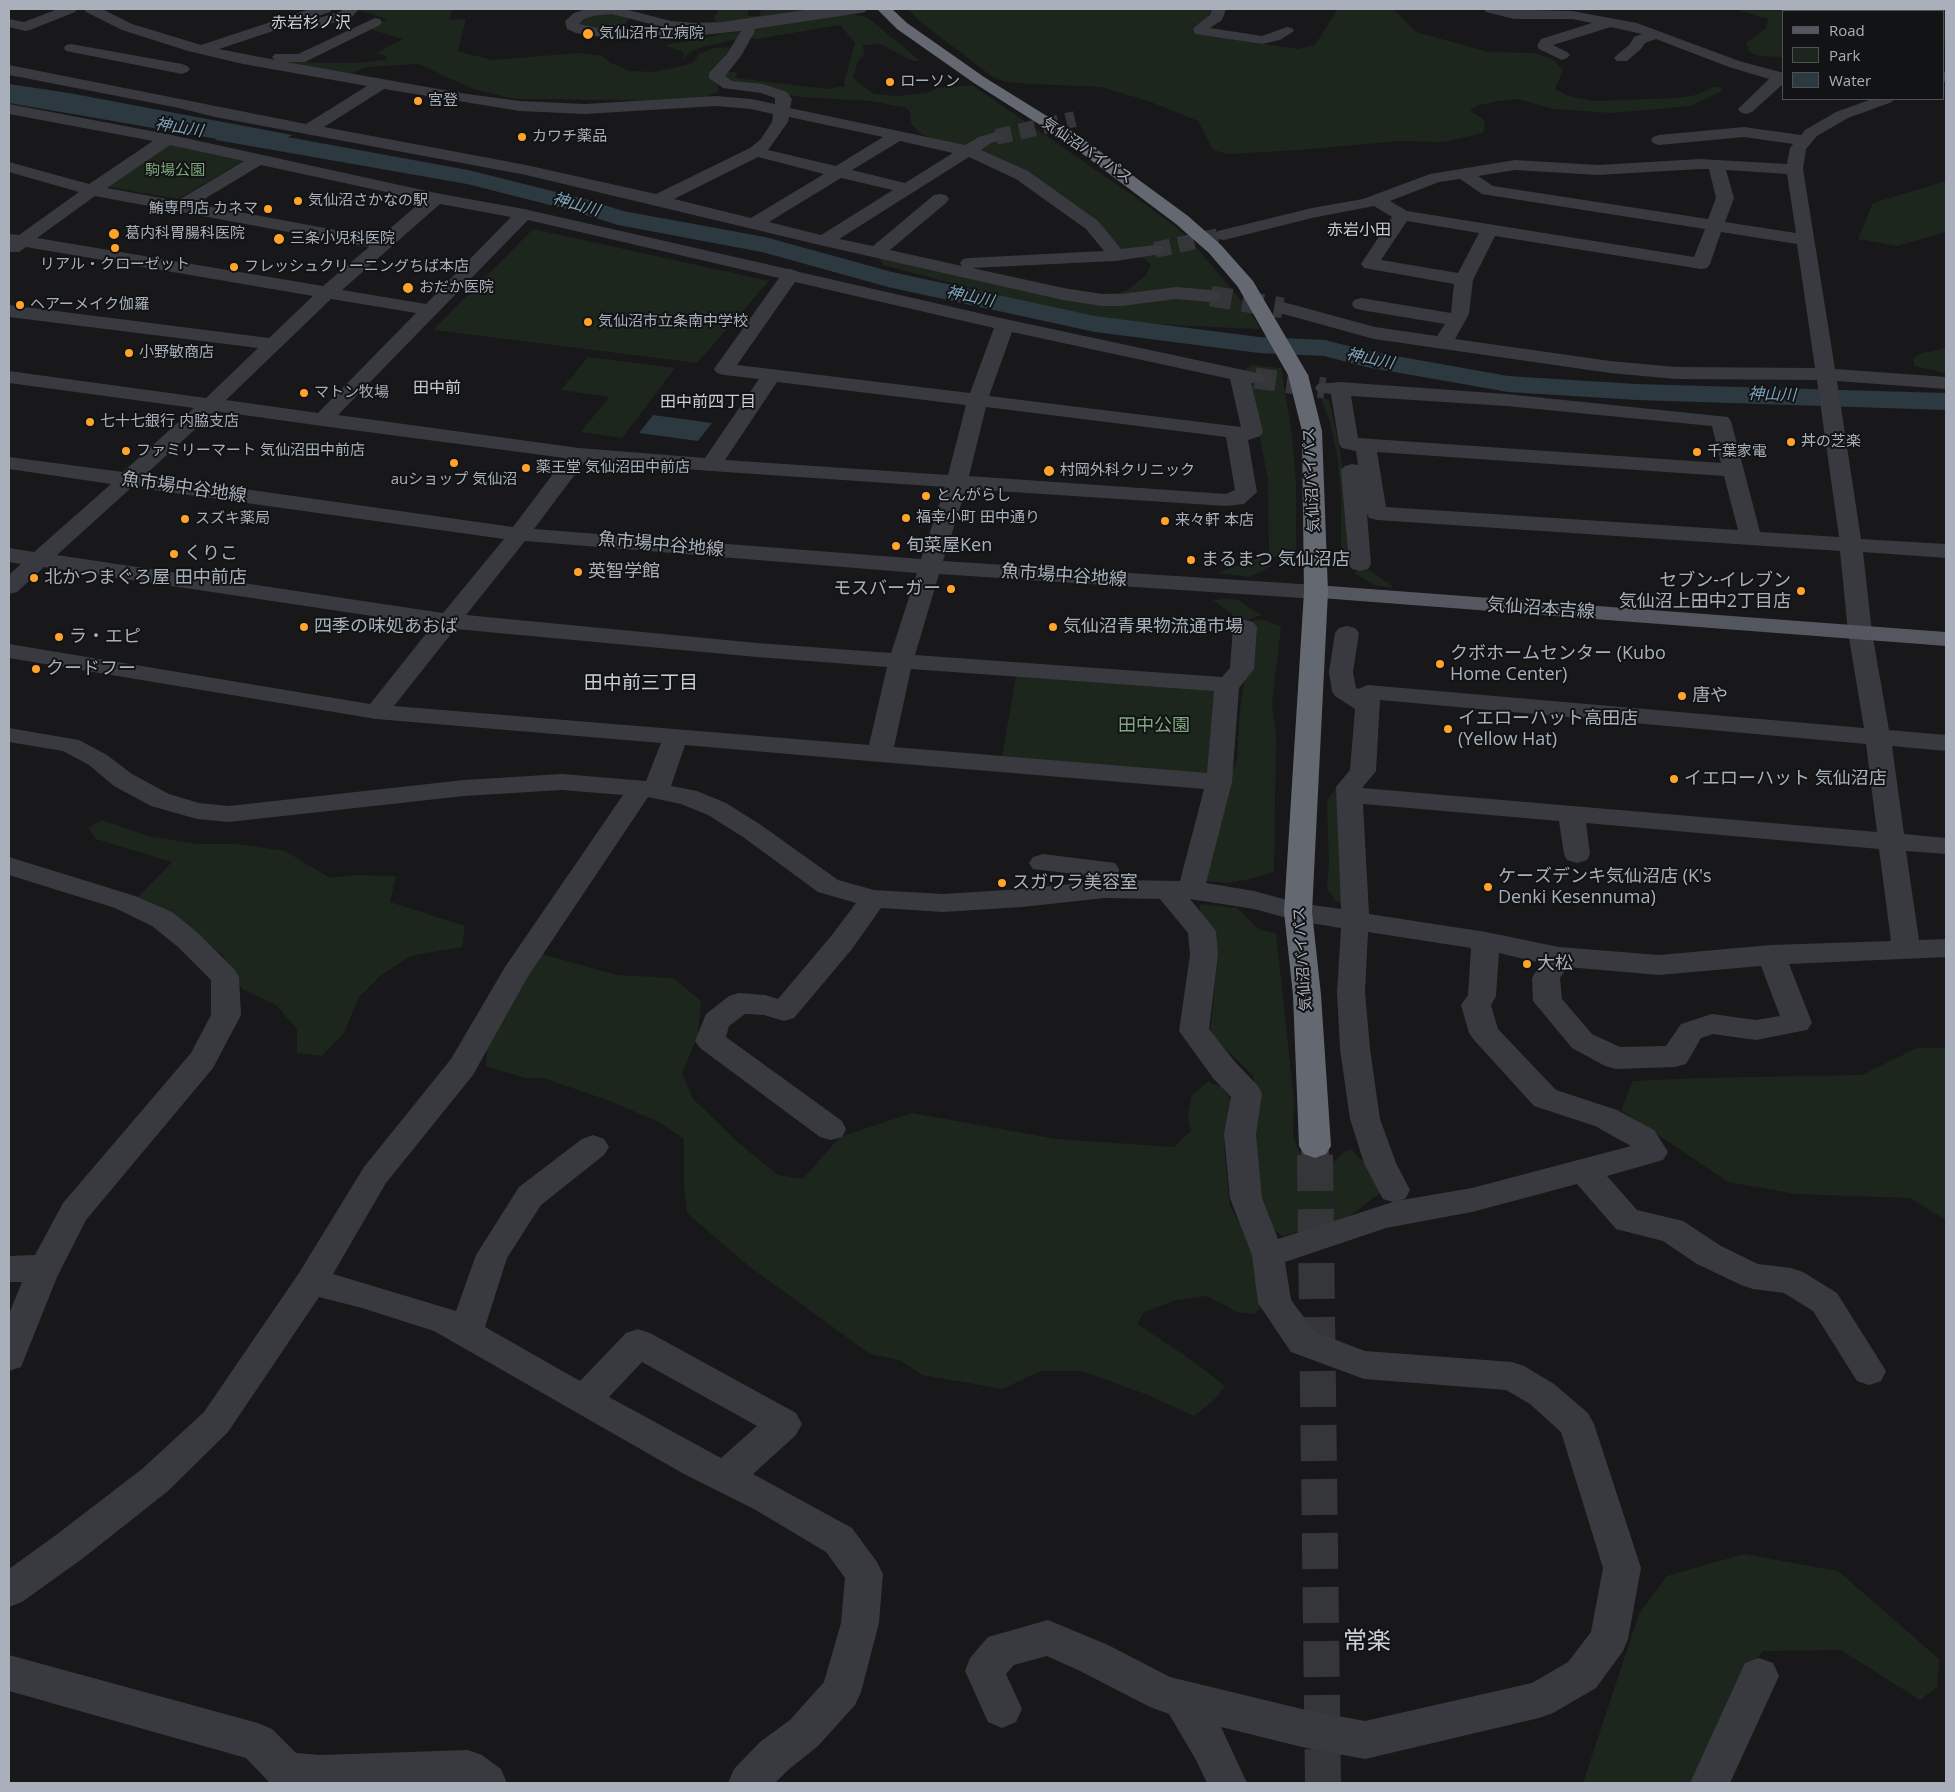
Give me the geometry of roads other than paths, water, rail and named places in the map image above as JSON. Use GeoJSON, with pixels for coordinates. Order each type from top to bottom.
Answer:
{"type":"FeatureCollection","features":[{"type":"Feature","properties":{"kind":"highway","name":"気仙沼バイパス"},"geometry":{"type":"LineString","coordinates":[[884,9],[902,26],[979,80],[1074,140],[1182,220],[1214,249],[1246,285],[1298,375],[1312,431],[1316,592],[1298,912],[1307,995],[1315,1146]]}},
{"type":"Feature","properties":{"kind":"main road","name":"気仙沼本吉線"},"geometry":{"type":"LineString","coordinates":[[1316,592],[1946,639]]}},
{"type":"Feature","properties":{"kind":"street"},"geometry":{"type":"LineString","coordinates":[[9,23],[25,27],[70,9]]}},
{"type":"Feature","properties":{"kind":"street"},"geometry":{"type":"LineString","coordinates":[[91,9],[122,25],[300,59],[375,22]]}},
{"type":"Feature","properties":{"kind":"street"},"geometry":{"type":"LineString","coordinates":[[132,93],[182,69],[216,43],[280,9]]}},
{"type":"Feature","properties":{"kind":"street"},"geometry":{"type":"LineString","coordinates":[[216,43],[325,9]]}},
{"type":"Feature","properties":{"kind":"street"},"geometry":{"type":"LineString","coordinates":[[216,43],[347,14],[352,10],[349,9]]}},
{"type":"Feature","properties":{"kind":"street"},"geometry":{"type":"LineString","coordinates":[[841,9],[722,26],[695,27],[671,25],[612,10],[591,12],[579,16],[572,20],[572,26],[581,30],[639,34],[703,31],[860,9]]}},
{"type":"Feature","properties":{"kind":"street"},"geometry":{"type":"LineString","coordinates":[[1219,9],[1217,17],[1200,28],[1200,31],[1262,40],[1275,37],[1287,31]]}},
{"type":"Feature","properties":{"kind":"street"},"geometry":{"type":"LineString","coordinates":[[1491,9],[1514,15],[1576,12],[1658,34],[1734,64],[1782,77]]}},
{"type":"Feature","properties":{"kind":"street"},"geometry":{"type":"LineString","coordinates":[[613,33],[630,28],[636,20],[634,15]]}},
{"type":"Feature","properties":{"kind":"street"},"geometry":{"type":"LineString","coordinates":[[1562,55],[1544,46],[1546,42],[1612,22]]}},
{"type":"Feature","properties":{"kind":"street"},"geometry":{"type":"LineString","coordinates":[[14,71],[50,58],[122,25]]}},
{"type":"Feature","properties":{"kind":"street"},"geometry":{"type":"LineString","coordinates":[[658,200],[756,152],[767,142],[780,122],[784,99],[781,95],[764,89],[728,85],[717,78],[717,73],[733,56],[748,31]]}},
{"type":"Feature","properties":{"kind":"street"},"geometry":{"type":"LineString","coordinates":[[1622,58],[1636,46],[1639,40],[1658,34]]}},
{"type":"Feature","properties":{"kind":"street"},"geometry":{"type":"LineString","coordinates":[[216,43],[381,84],[520,106],[585,108],[716,102],[751,104],[969,152],[999,163],[1022,175],[1092,225],[1105,239],[1116,256]]}},
{"type":"Feature","properties":{"kind":"street"},"geometry":{"type":"LineString","coordinates":[[71,48],[182,69]]}},
{"type":"Feature","properties":{"kind":"street"},"geometry":{"type":"LineString","coordinates":[[14,71],[132,93],[215,112],[526,170],[824,241],[1063,294],[1094,299],[1121,300],[1176,293],[1211,296]]}},
{"type":"Feature","properties":{"kind":"street"},"geometry":{"type":"LineString","coordinates":[[1746,108],[1782,77]]}},
{"type":"Feature","properties":{"kind":"street"},"geometry":{"type":"LineString","coordinates":[[310,129],[381,84]]}},
{"type":"Feature","properties":{"kind":"street"},"geometry":{"type":"LineString","coordinates":[[9,735],[70,745],[98,760],[123,780],[160,800],[198,811],[229,814],[464,788],[562,782],[648,789],[688,797],[717,809],[752,831],[828,886],[873,899],[943,903],[1022,898],[1106,889],[1179,889],[1254,900],[1298,912],[1486,941],[1559,957],[1659,965],[1771,955],[1932,954],[1891,841],[1878,738],[1860,632],[1851,544],[1806,240],[1798,155],[1820,126],[1838,110],[1882,100]]}},
{"type":"Feature","properties":{"kind":"street"},"geometry":{"type":"LineString","coordinates":[[14,114],[167,139],[436,198],[524,214],[791,274],[1005,325],[1247,377],[1253,432],[1249,434],[1236,433],[724,369],[791,274]]}},
{"type":"Feature","properties":{"kind":"street"},"geometry":{"type":"LineString","coordinates":[[1659,140],[1744,132],[1798,155]]}},
{"type":"Feature","properties":{"kind":"street"},"geometry":{"type":"LineString","coordinates":[[753,224],[897,136]]}},
{"type":"Feature","properties":{"kind":"street"},"geometry":{"type":"LineString","coordinates":[[824,241],[969,152],[985,140],[996,136]]}},
{"type":"Feature","properties":{"kind":"street"},"geometry":{"type":"LineString","coordinates":[[13,244],[167,139]]}},
{"type":"Feature","properties":{"kind":"street"},"geometry":{"type":"LineString","coordinates":[[1696,149],[1756,147],[1798,155]]}},
{"type":"Feature","properties":{"kind":"street"},"geometry":{"type":"LineString","coordinates":[[756,152],[908,189]]}},
{"type":"Feature","properties":{"kind":"street"},"geometry":{"type":"LineString","coordinates":[[1462,173],[1488,190],[1612,189],[1684,164],[1716,164],[1798,155]]}},
{"type":"Feature","properties":{"kind":"street"},"geometry":{"type":"LineString","coordinates":[[180,206],[259,159]]}},
{"type":"Feature","properties":{"kind":"street"},"geometry":{"type":"LineString","coordinates":[[1376,200],[1402,215],[1701,264],[1725,198],[1716,164]]}},
{"type":"Feature","properties":{"kind":"street"},"geometry":{"type":"LineString","coordinates":[[1224,236],[1312,213],[1376,200],[1425,181],[1515,165],[1612,189],[1715,225],[1806,240]]}},
{"type":"Feature","properties":{"kind":"street"},"geometry":{"type":"LineString","coordinates":[[9,167],[92,190],[383,244]]}},
{"type":"Feature","properties":{"kind":"street"},"geometry":{"type":"LineString","coordinates":[[9,587],[211,404],[327,293],[436,198]]}},
{"type":"Feature","properties":{"kind":"street"},"geometry":{"type":"LineString","coordinates":[[877,252],[940,199]]}},
{"type":"Feature","properties":{"kind":"street"},"geometry":{"type":"LineString","coordinates":[[322,420],[524,214]]}},
{"type":"Feature","properties":{"kind":"street"},"geometry":{"type":"LineString","coordinates":[[1402,215],[1370,264],[1464,280]]}},
{"type":"Feature","properties":{"kind":"street"},"geometry":{"type":"LineString","coordinates":[[1443,343],[1460,314],[1464,280],[1489,230]]}},
{"type":"Feature","properties":{"kind":"street"},"geometry":{"type":"LineString","coordinates":[[13,244],[430,310]]}},
{"type":"Feature","properties":{"kind":"street"},"geometry":{"type":"LineString","coordinates":[[940,266],[961,263],[1116,256],[1155,250]]}},
{"type":"Feature","properties":{"kind":"street"},"geometry":{"type":"LineString","coordinates":[[1361,304],[1456,320]]}},
{"type":"Feature","properties":{"kind":"street"},"geometry":{"type":"LineString","coordinates":[[1283,308],[1374,333],[1610,367],[1676,373],[1826,375],[1946,383]]}},
{"type":"Feature","properties":{"kind":"street"},"geometry":{"type":"LineString","coordinates":[[9,311],[272,344]]}},
{"type":"Feature","properties":{"kind":"street"},"geometry":{"type":"LineString","coordinates":[[880,754],[901,660],[957,482],[977,401],[1005,325]]}},
{"type":"Feature","properties":{"kind":"street"},"geometry":{"type":"LineString","coordinates":[[711,465],[771,376]]}},
{"type":"Feature","properties":{"kind":"street"},"geometry":{"type":"LineString","coordinates":[[9,377],[579,454],[711,465],[1226,500],[1236,499],[1246,492],[1236,433]]}},
{"type":"Feature","properties":{"kind":"street"},"geometry":{"type":"LineString","coordinates":[[1750,536],[1721,422],[1506,400],[1332,388],[1358,444],[1377,513],[1750,536],[1946,551]]}},
{"type":"Feature","properties":{"kind":"street"},"geometry":{"type":"LineString","coordinates":[[1358,444],[1734,470]]}},
{"type":"Feature","properties":{"kind":"street"},"geometry":{"type":"LineString","coordinates":[[1358,444],[1360,564]]}},
{"type":"Feature","properties":{"kind":"street"},"geometry":{"type":"LineString","coordinates":[[376,712],[450,621],[579,454]]}},
{"type":"Feature","properties":{"kind":"street","name":"魚市場中谷地線"},"geometry":{"type":"LineString","coordinates":[[9,463],[518,534],[931,567],[1316,592]]}},
{"type":"Feature","properties":{"kind":"street"},"geometry":{"type":"LineString","coordinates":[[9,555],[450,621],[757,650],[1227,685],[1234,681],[1242,668],[1245,627]]}},
{"type":"Feature","properties":{"kind":"street"},"geometry":{"type":"LineString","coordinates":[[1347,633],[1341,672],[1344,691],[1368,706]]}},
{"type":"Feature","properties":{"kind":"street"},"geometry":{"type":"LineString","coordinates":[[9,651],[376,712],[1219,782]]}},
{"type":"Feature","properties":{"kind":"street"},"geometry":{"type":"LineString","coordinates":[[1002,1709],[984,1671],[1002,1650],[1048,1638],[1094,1658],[1164,1694],[1306,1729],[1365,1740],[1539,1700],[1582,1675],[1609,1639],[1622,1568],[1576,1424],[1542,1394],[1512,1376],[1364,1365],[1303,1342],[1275,1303],[1268,1256],[1246,1198],[1240,1134],[1247,1094],[1224,1070],[1194,1031],[1204,955],[1202,931],[1179,889],[1219,782],[1227,685]]}},
{"type":"Feature","properties":{"kind":"street"},"geometry":{"type":"LineString","coordinates":[[1394,1190],[1380,1164],[1364,1119],[1355,1049],[1351,992],[1355,921],[1349,787],[1363,771],[1368,692],[1946,743]]}},
{"type":"Feature","properties":{"kind":"street"},"geometry":{"type":"LineString","coordinates":[[9,1590],[69,1547],[155,1480],[216,1422],[311,1282],[375,1175],[462,1067],[514,974],[648,789],[676,737]]}},
{"type":"Feature","properties":{"kind":"street"},"geometry":{"type":"LineString","coordinates":[[1349,795],[1946,846]]}},
{"type":"Feature","properties":{"kind":"street"},"geometry":{"type":"LineString","coordinates":[[1571,814],[1577,854]]}},
{"type":"Feature","properties":{"kind":"street"},"geometry":{"type":"LineString","coordinates":[[1043,863],[1105,869],[1106,889]]}},
{"type":"Feature","properties":{"kind":"street"},"geometry":{"type":"LineString","coordinates":[[9,866],[125,902],[162,919],[188,940],[225,977],[226,1015],[202,1060],[74,1212],[44,1268],[9,1357]]}},
{"type":"Feature","properties":{"kind":"street"},"geometry":{"type":"LineString","coordinates":[[831,1129],[710,1041],[716,1021],[739,1003],[765,1005],[784,1011],[842,942],[873,899]]}},
{"type":"Feature","properties":{"kind":"street"},"geometry":{"type":"LineString","coordinates":[[1268,1256],[1384,1216],[1472,1200],[1652,1152],[1643,1138],[1606,1118],[1546,1098],[1484,1033],[1476,1005],[1482,996],[1486,941]]}},
{"type":"Feature","properties":{"kind":"street"},"geometry":{"type":"LineString","coordinates":[[1559,957],[1546,978],[1548,1001],[1582,1041],[1616,1058],[1675,1056],[1691,1031],[1712,1024],[1756,1030],[1797,1024],[1771,955]]}},
{"type":"Feature","properties":{"kind":"street"},"geometry":{"type":"LineString","coordinates":[[466,1333],[492,1255],[530,1196],[593,1147]]}},
{"type":"Feature","properties":{"kind":"street"},"geometry":{"type":"LineString","coordinates":[[1584,1170],[1628,1220],[1672,1230],[1709,1255],[1753,1276],[1791,1281],[1825,1302],[1869,1371]]}},
{"type":"Feature","properties":{"kind":"street"},"geometry":{"type":"LineString","coordinates":[[9,1269],[44,1268]]}},
{"type":"Feature","properties":{"kind":"street"},"geometry":{"type":"LineString","coordinates":[[311,1282],[362,1295],[445,1321],[584,1400],[767,1498],[838,1540],[864,1574],[860,1623],[841,1692],[804,1733],[774,1756],[748,1783]]}},
{"type":"Feature","properties":{"kind":"street"},"geometry":{"type":"LineString","coordinates":[[584,1400],[638,1343],[784,1424],[725,1477]]}},
{"type":"Feature","properties":{"kind":"street"},"geometry":{"type":"LineString","coordinates":[[9,1673],[258,1742],[286,1771],[321,1775],[468,1769],[487,1783]]}},
{"type":"Feature","properties":{"kind":"street"},"geometry":{"type":"LineString","coordinates":[[1710,1783],[1759,1676]]}},
{"type":"Feature","properties":{"kind":"street"},"geometry":{"type":"LineString","coordinates":[[1181,1698],[1210,1746],[1228,1783]]}},
{"type":"Feature","properties":{"kind":"water"},"geometry":{"type":"Polygon","coordinates":[[[9,84],[69,93],[292,135],[269,148],[9,103],[9,84]]]}},
{"type":"Feature","properties":{"kind":"water"},"geometry":{"type":"Polygon","coordinates":[[[653,415],[712,423],[698,441],[639,433],[653,415]]]}},
{"type":"Feature","properties":{"kind":"waterway","name":"神山川"},"geometry":{"type":"LineString","coordinates":[[224,135],[293,145],[468,177],[579,205],[618,218],[765,245],[888,279],[1095,324],[1259,345],[1325,348],[1366,359],[1508,384],[1637,392],[1946,402]]}},
{"type":"Feature","properties":{"kind":"tunnel"},"geometry":{"type":"LineString","coordinates":[[996,137],[1075,119]]}},
{"type":"Feature","properties":{"kind":"tunnel"},"geometry":{"type":"LineString","coordinates":[[1155,250],[1224,235]]}},
{"type":"Feature","properties":{"kind":"tunnel"},"geometry":{"type":"LineString","coordinates":[[1211,296],[1283,308]]}},
{"type":"Feature","properties":{"kind":"tunnel"},"geometry":{"type":"LineString","coordinates":[[1255,378],[1325,388]]}},
{"type":"Feature","properties":{"kind":"tunnel"},"geometry":{"type":"LineString","coordinates":[[1315,1146],[1315,1155]]}},
{"type":"Feature","properties":{"kind":"tunnel"},"geometry":{"type":"LineString","coordinates":[[1315,1155],[1323,1783]]}},
{"type":"Feature","properties":{"kind":"place","name":"気仙沼市立病院"},"geometry":{"type":"Point","coordinates":[588,34]}},
{"type":"Feature","properties":{"kind":"place","name":"ローソン"},"geometry":{"type":"Point","coordinates":[890,82]}},
{"type":"Feature","properties":{"kind":"place","name":"宮登"},"geometry":{"type":"Point","coordinates":[418,101]}},
{"type":"Feature","properties":{"kind":"place","name":"カワチ薬品"},"geometry":{"type":"Point","coordinates":[522,137]}},
{"type":"Feature","properties":{"kind":"place","name":"気仙沼さかなの駅"},"geometry":{"type":"Point","coordinates":[298,201]}},
{"type":"Feature","properties":{"kind":"place","name":"鮪専門店 カネマ"},"geometry":{"type":"Point","coordinates":[268,209]}},
{"type":"Feature","properties":{"kind":"place","name":"葛内科胃腸科医院"},"geometry":{"type":"Point","coordinates":[114,234]}},
{"type":"Feature","properties":{"kind":"place","name":"三条小児科医院"},"geometry":{"type":"Point","coordinates":[279,239]}},
{"type":"Feature","properties":{"kind":"place","name":"リアル・クローゼット"},"geometry":{"type":"Point","coordinates":[115,248]}},
{"type":"Feature","properties":{"kind":"place","name":"フレッシュクリーニングちば本店"},"geometry":{"type":"Point","coordinates":[234,267]}},
{"type":"Feature","properties":{"kind":"place","name":"おだか医院"},"geometry":{"type":"Point","coordinates":[408,288]}},
{"type":"Feature","properties":{"kind":"place","name":"ヘアーメイク伽羅"},"geometry":{"type":"Point","coordinates":[20,305]}},
{"type":"Feature","properties":{"kind":"place","name":"気仙沼市立条南中学校"},"geometry":{"type":"Point","coordinates":[588,322]}},
{"type":"Feature","properties":{"kind":"place","name":"小野敏商店"},"geometry":{"type":"Point","coordinates":[129,353]}},
{"type":"Feature","properties":{"kind":"place","name":"マトン牧場"},"geometry":{"type":"Point","coordinates":[304,393]}},
{"type":"Feature","properties":{"kind":"place","name":"七十七銀行 内脇支店"},"geometry":{"type":"Point","coordinates":[90,422]}},
{"type":"Feature","properties":{"kind":"place","name":"丼の芝楽"},"geometry":{"type":"Point","coordinates":[1791,442]}},
{"type":"Feature","properties":{"kind":"place","name":"ファミリーマート 気仙沼田中前店"},"geometry":{"type":"Point","coordinates":[126,451]}},
{"type":"Feature","properties":{"kind":"place","name":"千葉家電"},"geometry":{"type":"Point","coordinates":[1697,452]}},
{"type":"Feature","properties":{"kind":"place","name":"auショップ 気仙沼"},"geometry":{"type":"Point","coordinates":[454,463]}},
{"type":"Feature","properties":{"kind":"place","name":"薬王堂 気仙沼田中前店"},"geometry":{"type":"Point","coordinates":[526,468]}},
{"type":"Feature","properties":{"kind":"place","name":"村岡外科クリニック"},"geometry":{"type":"Point","coordinates":[1049,471]}},
{"type":"Feature","properties":{"kind":"place","name":"とんがらし"},"geometry":{"type":"Point","coordinates":[926,496]}},
{"type":"Feature","properties":{"kind":"place","name":"福幸小町 田中通り"},"geometry":{"type":"Point","coordinates":[906,518]}},
{"type":"Feature","properties":{"kind":"place","name":"スズキ薬局"},"geometry":{"type":"Point","coordinates":[185,519]}},
{"type":"Feature","properties":{"kind":"place","name":"来々軒 本店"},"geometry":{"type":"Point","coordinates":[1165,521]}},
{"type":"Feature","properties":{"kind":"place","name":"旬菜屋Ken"},"geometry":{"type":"Point","coordinates":[896,546]}},
{"type":"Feature","properties":{"kind":"place","name":"くりこ"},"geometry":{"type":"Point","coordinates":[174,554]}},
{"type":"Feature","properties":{"kind":"place","name":"まるまつ 気仙沼店"},"geometry":{"type":"Point","coordinates":[1191,560]}},
{"type":"Feature","properties":{"kind":"place","name":"英智学館"},"geometry":{"type":"Point","coordinates":[578,572]}},
{"type":"Feature","properties":{"kind":"place","name":"北かつまぐろ屋 田中前店"},"geometry":{"type":"Point","coordinates":[34,578]}},
{"type":"Feature","properties":{"kind":"place","name":"モスバーガー"},"geometry":{"type":"Point","coordinates":[951,589]}},
{"type":"Feature","properties":{"kind":"place","name":"セブン-イレブン 気仙沼上田中2丁目店"},"geometry":{"type":"Point","coordinates":[1801,591]}},
{"type":"Feature","properties":{"kind":"place","name":"四季の味処あおば"},"geometry":{"type":"Point","coordinates":[304,627]}},
{"type":"Feature","properties":{"kind":"place","name":"気仙沼青果物流通市場"},"geometry":{"type":"Point","coordinates":[1053,627]}},
{"type":"Feature","properties":{"kind":"place","name":"ラ・エピ"},"geometry":{"type":"Point","coordinates":[59,637]}},
{"type":"Feature","properties":{"kind":"place","name":"クボホームセンター (Kubo Home Center)"},"geometry":{"type":"Point","coordinates":[1440,664]}},
{"type":"Feature","properties":{"kind":"place","name":"クードフー"},"geometry":{"type":"Point","coordinates":[36,669]}},
{"type":"Feature","properties":{"kind":"place","name":"唐や"},"geometry":{"type":"Point","coordinates":[1682,696]}},
{"type":"Feature","properties":{"kind":"place","name":"イエローハット高田店 (Yellow Hat)"},"geometry":{"type":"Point","coordinates":[1448,729]}},
{"type":"Feature","properties":{"kind":"place","name":"イエローハット 気仙沼店"},"geometry":{"type":"Point","coordinates":[1674,779]}},
{"type":"Feature","properties":{"kind":"place","name":"スガワラ美容室"},"geometry":{"type":"Point","coordinates":[1002,883]}},
{"type":"Feature","properties":{"kind":"place","name":"ケーズデンキ気仙沼店 (K's Denki Kesennuma)"},"geometry":{"type":"Point","coordinates":[1488,887]}},
{"type":"Feature","properties":{"kind":"place","name":"大松"},"geometry":{"type":"Point","coordinates":[1527,964]}},
{"type":"Feature","properties":{"kind":"district","name":"赤岩杉ノ沢"},"geometry":{"type":"Point","coordinates":[311,23]}},
{"type":"Feature","properties":{"kind":"district","name":"赤岩小田"},"geometry":{"type":"Point","coordinates":[1359,230]}},
{"type":"Feature","properties":{"kind":"district","name":"田中前"},"geometry":{"type":"Point","coordinates":[437,388]}},
{"type":"Feature","properties":{"kind":"district","name":"田中前四丁目"},"geometry":{"type":"Point","coordinates":[708,402]}},
{"type":"Feature","properties":{"kind":"district","name":"田中前三丁目"},"geometry":{"type":"Point","coordinates":[641,684]}},
{"type":"Feature","properties":{"kind":"district","name":"常楽"},"geometry":{"type":"Point","coordinates":[1367,1642]}},
{"type":"Feature","properties":{"kind":"park label","name":"駒場公園"},"geometry":{"type":"Point","coordinates":[175,171]}},
{"type":"Feature","properties":{"kind":"park label","name":"田中公園"},"geometry":{"type":"Point","coordinates":[1154,726]}}]}
